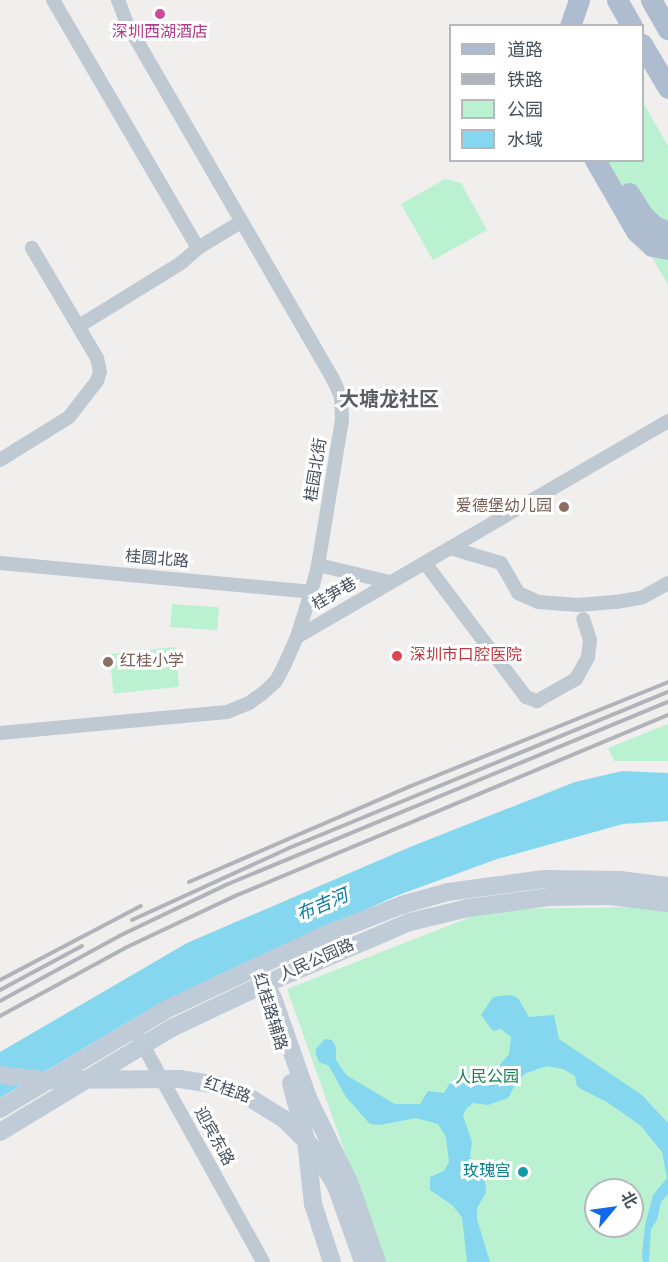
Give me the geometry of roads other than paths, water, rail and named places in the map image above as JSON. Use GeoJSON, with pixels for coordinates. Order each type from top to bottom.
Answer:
{"type":"FeatureCollection","features":[{"type":"Feature","properties":{"kind":"main road"},"geometry":{"type":"LineString","coordinates":[[571,24],[579,0]]}},
{"type":"Feature","properties":{"kind":"main road"},"geometry":{"type":"LineString","coordinates":[[617,0],[631,24]]}},
{"type":"Feature","properties":{"kind":"main road"},"geometry":{"type":"LineString","coordinates":[[651,0],[668,29]]}},
{"type":"Feature","properties":{"kind":"main road"},"geometry":{"type":"LineString","coordinates":[[644,47],[664,80]]}},
{"type":"Feature","properties":{"kind":"main road"},"geometry":{"type":"LineString","coordinates":[[644,59],[664,80]]}},
{"type":"Feature","properties":{"kind":"main road"},"geometry":{"type":"LineString","coordinates":[[596,162],[643,240],[652,246],[668,249]]}},
{"type":"Feature","properties":{"kind":"main road"},"geometry":{"type":"LineString","coordinates":[[612,162],[642,214],[654,226],[668,232]]}},
{"type":"Feature","properties":{"kind":"main road","name":"人民公园路"},"geometry":{"type":"LineString","coordinates":[[0,1109],[169,1008],[255,967],[380,913],[448,892],[544,879],[620,880],[668,886]]}},
{"type":"Feature","properties":{"kind":"main road","name":"人民公园路"},"geometry":{"type":"LineString","coordinates":[[0,1132],[142,1045],[262,985],[358,942],[410,922],[445,912],[497,903],[579,896],[668,903]]}},
{"type":"Feature","properties":{"kind":"main road","name":"红桂路辅路"},"geometry":{"type":"LineString","coordinates":[[255,967],[308,1098],[349,1182],[377,1262]]}},
{"type":"Feature","properties":{"kind":"main road","name":"红桂路辅路"},"geometry":{"type":"LineString","coordinates":[[262,985],[306,1140],[314,1204],[332,1262]]}},
{"type":"Feature","properties":{"kind":"main road","name":"红桂路"},"geometry":{"type":"LineString","coordinates":[[0,1075],[42,1080],[180,1079],[218,1085],[250,1098],[284,1119],[314,1149],[336,1186],[363,1262]]}},
{"type":"Feature","properties":{"kind":"main road","name":"红桂路"},"geometry":{"type":"LineString","coordinates":[[0,1086],[52,1092],[182,1090],[209,1095],[241,1107],[282,1132],[313,1168],[330,1200],[352,1262]]}},
{"type":"Feature","properties":{"kind":"street"},"geometry":{"type":"LineString","coordinates":[[53,0],[198,248]]}},
{"type":"Feature","properties":{"kind":"street","name":"桂园北街"},"geometry":{"type":"LineString","coordinates":[[0,733],[236,709],[262,694],[276,681],[297,637],[311,592],[318,565],[342,420],[341,398],[333,379],[128,26],[118,0]]}},
{"type":"Feature","properties":{"kind":"street"},"geometry":{"type":"LineString","coordinates":[[79,326],[181,263],[198,248],[241,222]]}},
{"type":"Feature","properties":{"kind":"street"},"geometry":{"type":"LineString","coordinates":[[0,460],[69,417],[97,381],[100,372],[97,358],[32,248]]}},
{"type":"Feature","properties":{"kind":"street","name":"桂笋巷"},"geometry":{"type":"LineString","coordinates":[[297,637],[668,421]]}},
{"type":"Feature","properties":{"kind":"street"},"geometry":{"type":"LineString","coordinates":[[450,548],[501,563],[518,593],[538,602],[578,605],[616,602],[644,597],[668,583]]}},
{"type":"Feature","properties":{"kind":"street","name":"桂圆北路"},"geometry":{"type":"LineString","coordinates":[[0,563],[311,592]]}},
{"type":"Feature","properties":{"kind":"street"},"geometry":{"type":"LineString","coordinates":[[425,563],[525,698],[537,701],[576,679],[588,657],[590,640],[583,619]]}},
{"type":"Feature","properties":{"kind":"street"},"geometry":{"type":"LineString","coordinates":[[318,565],[390,582]]}},
{"type":"Feature","properties":{"kind":"street","name":"迎宾东路"},"geometry":{"type":"LineString","coordinates":[[133,1028],[263,1262]]}},
{"type":"Feature","properties":{"kind":"water","name":"布吉河"},"geometry":{"type":"Polygon","coordinates":[[[622,771],[668,773],[668,821],[623,824],[497,859],[396,896],[216,976],[155,1006],[0,1098],[0,1052],[187,943],[410,847],[575,782],[622,771]]]}},
{"type":"Feature","properties":{"kind":"water"},"geometry":{"type":"Polygon","coordinates":[[[511,995],[518,998],[529,1017],[554,1015],[559,1039],[642,1095],[668,1123],[668,1194],[661,1202],[657,1220],[651,1229],[649,1262],[643,1262],[642,1256],[645,1225],[653,1195],[667,1178],[662,1152],[641,1126],[607,1102],[577,1086],[575,1076],[563,1069],[547,1066],[526,1073],[518,1080],[508,1098],[488,1105],[473,1103],[466,1109],[463,1116],[472,1142],[470,1157],[485,1181],[486,1193],[477,1208],[477,1219],[490,1262],[467,1262],[462,1217],[452,1205],[430,1190],[430,1177],[444,1171],[449,1162],[446,1137],[438,1124],[416,1118],[380,1125],[370,1124],[346,1097],[329,1066],[319,1062],[316,1054],[316,1049],[325,1039],[332,1040],[336,1047],[336,1060],[346,1075],[395,1104],[420,1104],[428,1091],[444,1093],[451,1081],[462,1076],[492,1074],[509,1054],[511,1037],[501,1029],[493,1031],[481,1015],[493,997],[511,995]]]}},
{"type":"Feature","properties":{"kind":"railway"},"geometry":{"type":"LineString","coordinates":[[189,882],[411,786],[668,682]]}},
{"type":"Feature","properties":{"kind":"railway"},"geometry":{"type":"LineString","coordinates":[[132,920],[289,848],[668,692]]}},
{"type":"Feature","properties":{"kind":"railway"},"geometry":{"type":"LineString","coordinates":[[0,1001],[119,936],[228,884],[668,702]]}},
{"type":"Feature","properties":{"kind":"railway"},"geometry":{"type":"LineString","coordinates":[[0,1016],[125,948],[235,896],[668,715]]}},
{"type":"Feature","properties":{"kind":"railway"},"geometry":{"type":"LineString","coordinates":[[0,980],[141,906]]}},
{"type":"Feature","properties":{"kind":"railway"},"geometry":{"type":"LineString","coordinates":[[0,990],[82,946]]}},
{"type":"Feature","properties":{"kind":"place","name":"深圳西湖酒店"},"geometry":{"type":"Point","coordinates":[160,14]}},
{"type":"Feature","properties":{"kind":"place","name":"爱德堡幼儿园"},"geometry":{"type":"Point","coordinates":[564,507]}},
{"type":"Feature","properties":{"kind":"place","name":"深圳市口腔医院"},"geometry":{"type":"Point","coordinates":[397,656]}},
{"type":"Feature","properties":{"kind":"place","name":"红桂小学"},"geometry":{"type":"Point","coordinates":[108,662]}},
{"type":"Feature","properties":{"kind":"place","name":"玫瑰宫"},"geometry":{"type":"Point","coordinates":[523,1172]}},
{"type":"Feature","properties":{"kind":"district","name":"大塘龙社区"},"geometry":{"type":"Point","coordinates":[389,401]}},
{"type":"Feature","properties":{"kind":"park label","name":"人民公园"},"geometry":{"type":"Point","coordinates":[487,1078]}}]}
